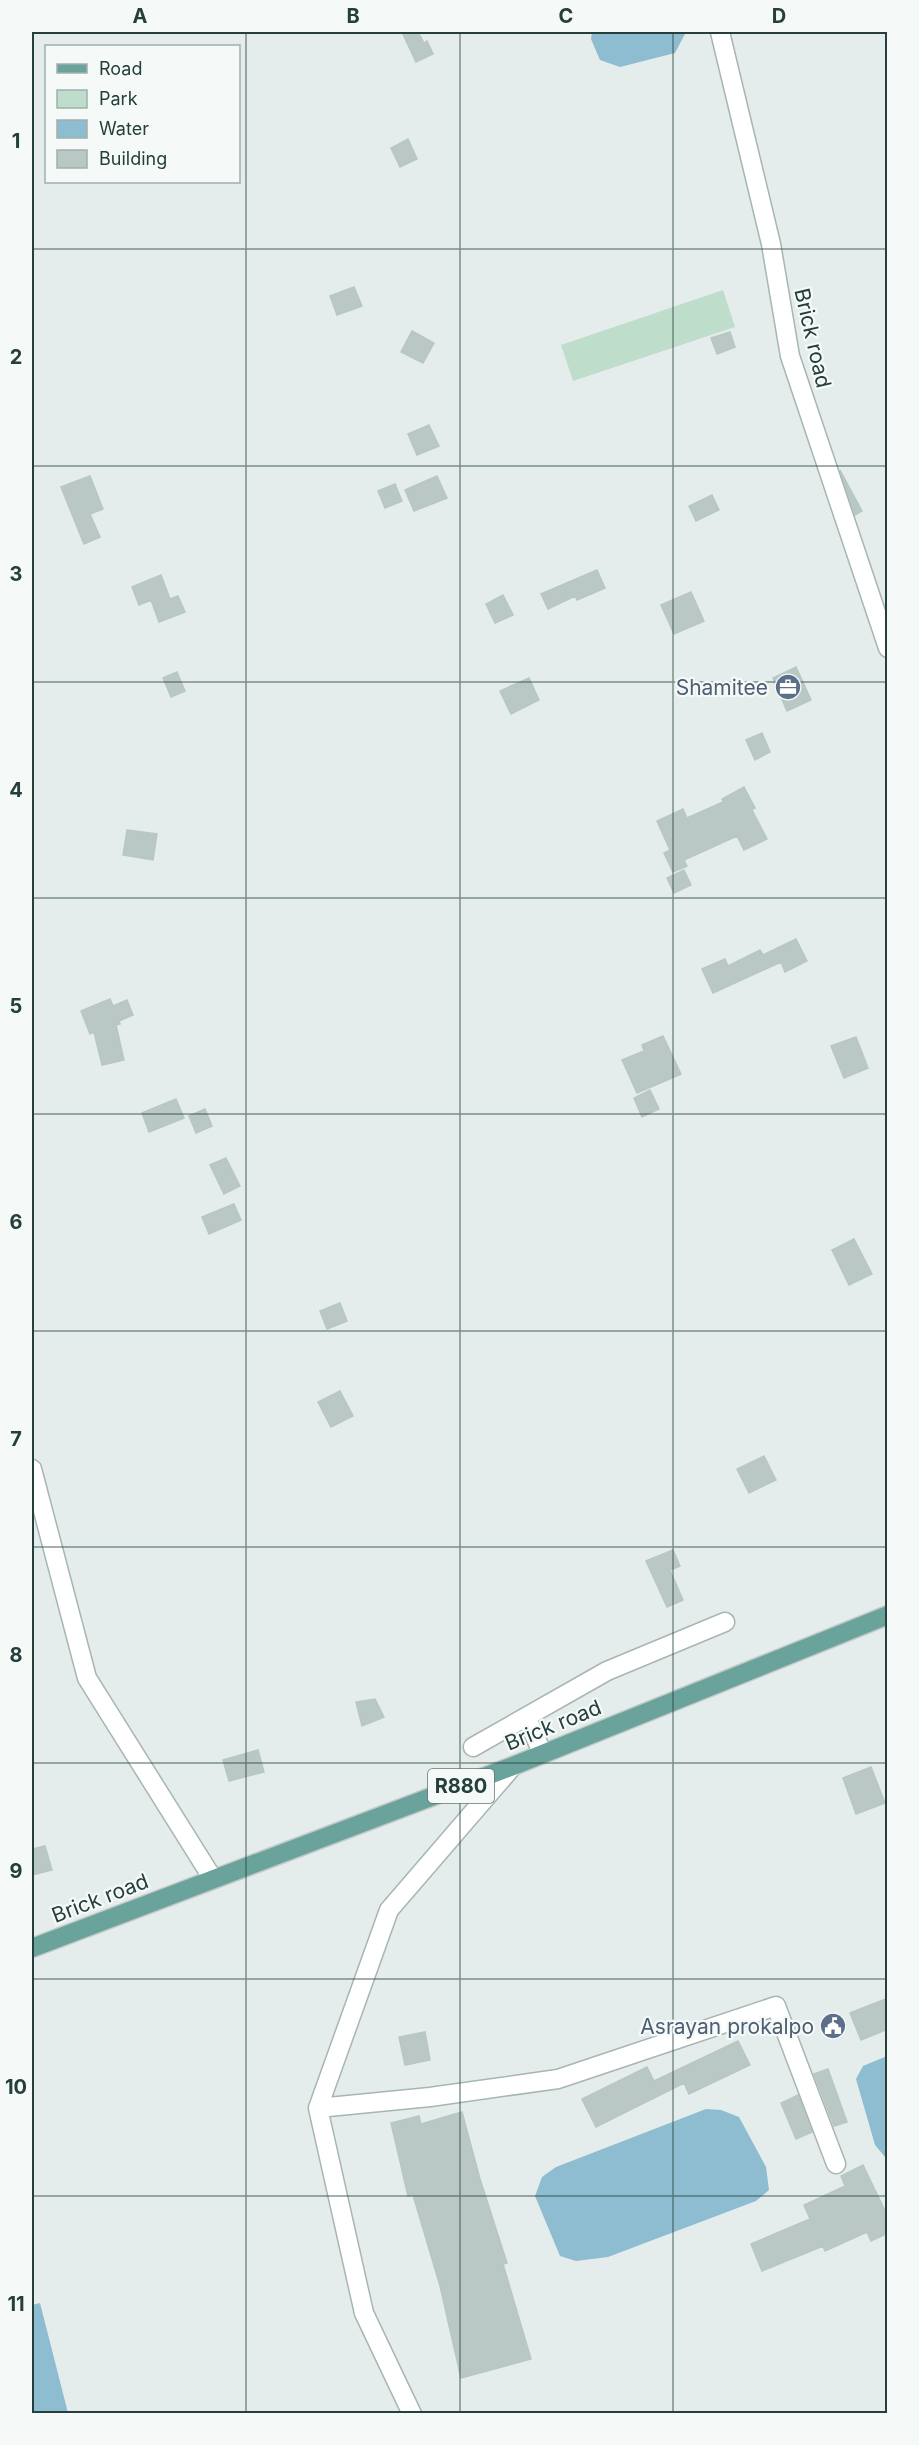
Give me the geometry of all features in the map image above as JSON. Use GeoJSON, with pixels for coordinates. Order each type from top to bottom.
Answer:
{"type":"FeatureCollection","features":[{"type":"Feature","properties":{"kind":"main road","name":"Brick road"},"geometry":{"type":"LineString","coordinates":[[32,1948],[513,1766],[888,1615]]}},
{"type":"Feature","properties":{"kind":"street","name":"Brick road"},"geometry":{"type":"LineString","coordinates":[[720,32],[771,244],[790,356],[888,648]]}},
{"type":"Feature","properties":{"kind":"street"},"geometry":{"type":"LineString","coordinates":[[32,1469],[87,1678],[213,1879]]}},
{"type":"Feature","properties":{"kind":"street"},"geometry":{"type":"LineString","coordinates":[[473,1747],[607,1671],[725,1622]]}},
{"type":"Feature","properties":{"kind":"street"},"geometry":{"type":"LineString","coordinates":[[526,1717],[543,1754]]}},
{"type":"Feature","properties":{"kind":"street"},"geometry":{"type":"LineString","coordinates":[[412,2414],[363,2313],[318,2108],[389,1910],[513,1766]]}},
{"type":"Feature","properties":{"kind":"street"},"geometry":{"type":"LineString","coordinates":[[318,2108],[430,2097],[558,2079],[776,2006],[836,2164]]}},
{"type":"Feature","properties":{"kind":"green space"},"geometry":{"type":"Polygon","coordinates":[[[723,290],[735,327],[573,381],[561,345],[723,290]]]}},
{"type":"Feature","properties":{"kind":"water"},"geometry":{"type":"Polygon","coordinates":[[[592,32],[686,32],[675,53],[620,67],[600,60],[591,39],[592,32]]]}},
{"type":"Feature","properties":{"kind":"water"},"geometry":{"type":"Polygon","coordinates":[[[887,2056],[888,2157],[885,2157],[875,2145],[856,2079],[863,2066],[887,2056]]]}},
{"type":"Feature","properties":{"kind":"water"},"geometry":{"type":"Polygon","coordinates":[[[706,2109],[721,2110],[739,2117],[766,2167],[769,2190],[756,2201],[608,2257],[576,2261],[560,2256],[535,2196],[542,2177],[556,2167],[706,2109]]]}},
{"type":"Feature","properties":{"kind":"water"},"geometry":{"type":"Polygon","coordinates":[[[40,2303],[68,2413],[32,2413],[32,2305],[40,2303]]]}},
{"type":"Feature","properties":{"kind":"building"},"geometry":{"type":"Polygon","coordinates":[[[402,32],[418,32],[424,43],[427,41],[433,54],[416,62],[402,32]]]}},
{"type":"Feature","properties":{"kind":"building"},"geometry":{"type":"Polygon","coordinates":[[[408,139],[417,159],[400,167],[391,148],[408,139]]]}},
{"type":"Feature","properties":{"kind":"building"},"geometry":{"type":"Polygon","coordinates":[[[354,287],[362,306],[337,315],[330,296],[354,287]]]}},
{"type":"Feature","properties":{"kind":"building"},"geometry":{"type":"Polygon","coordinates":[[[412,331],[434,343],[423,363],[401,352],[412,331]]]}},
{"type":"Feature","properties":{"kind":"building"},"geometry":{"type":"Polygon","coordinates":[[[730,332],[735,347],[717,354],[711,338],[730,332]]]}},
{"type":"Feature","properties":{"kind":"building"},"geometry":{"type":"Polygon","coordinates":[[[429,425],[439,446],[417,455],[408,434],[429,425]]]}},
{"type":"Feature","properties":{"kind":"building"},"geometry":{"type":"Polygon","coordinates":[[[840,470],[862,511],[855,515],[840,470]]]}},
{"type":"Feature","properties":{"kind":"building"},"geometry":{"type":"Polygon","coordinates":[[[90,476],[103,509],[90,514],[100,537],[84,544],[61,487],[90,476]]]}},
{"type":"Feature","properties":{"kind":"building"},"geometry":{"type":"Polygon","coordinates":[[[437,476],[447,498],[414,511],[405,490],[437,476]]]}},
{"type":"Feature","properties":{"kind":"building"},"geometry":{"type":"Polygon","coordinates":[[[395,484],[402,501],[385,508],[378,491],[395,484]]]}},
{"type":"Feature","properties":{"kind":"building"},"geometry":{"type":"Polygon","coordinates":[[[712,495],[719,510],[696,521],[689,506],[712,495]]]}},
{"type":"Feature","properties":{"kind":"building"},"geometry":{"type":"Polygon","coordinates":[[[597,570],[605,588],[577,600],[575,596],[548,609],[541,594],[597,570]]]}},
{"type":"Feature","properties":{"kind":"building"},"geometry":{"type":"Polygon","coordinates":[[[161,575],[170,599],[178,596],[185,612],[159,622],[151,600],[139,605],[132,587],[161,575]]]}},
{"type":"Feature","properties":{"kind":"building"},"geometry":{"type":"Polygon","coordinates":[[[691,592],[704,621],[674,634],[661,605],[691,592]]]}},
{"type":"Feature","properties":{"kind":"building"},"geometry":{"type":"Polygon","coordinates":[[[503,595],[513,615],[495,623],[486,604],[503,595]]]}},
{"type":"Feature","properties":{"kind":"building"},"geometry":{"type":"Polygon","coordinates":[[[796,667],[811,700],[787,711],[773,678],[796,667]]]}},
{"type":"Feature","properties":{"kind":"building"},"geometry":{"type":"Polygon","coordinates":[[[177,672],[185,691],[171,697],[163,678],[177,672]]]}},
{"type":"Feature","properties":{"kind":"building"},"geometry":{"type":"Polygon","coordinates":[[[529,678],[539,700],[511,714],[500,691],[529,678]]]}},
{"type":"Feature","properties":{"kind":"building"},"geometry":{"type":"Polygon","coordinates":[[[762,733],[770,752],[755,760],[746,740],[762,733]]]}},
{"type":"Feature","properties":{"kind":"building"},"geometry":{"type":"Polygon","coordinates":[[[744,787],[755,808],[752,810],[767,839],[744,850],[737,836],[684,860],[687,866],[673,872],[664,853],[670,850],[657,821],[683,809],[687,818],[723,802],[722,799],[744,787]]]}},
{"type":"Feature","properties":{"kind":"building"},"geometry":{"type":"Polygon","coordinates":[[[127,830],[157,834],[153,860],[123,855],[127,830]]]}},
{"type":"Feature","properties":{"kind":"building"},"geometry":{"type":"Polygon","coordinates":[[[684,870],[691,885],[674,893],[667,878],[684,870]]]}},
{"type":"Feature","properties":{"kind":"building"},"geometry":{"type":"Polygon","coordinates":[[[796,939],[807,961],[785,972],[781,962],[713,993],[702,969],[725,959],[728,966],[760,950],[763,955],[796,939]]]}},
{"type":"Feature","properties":{"kind":"building"},"geometry":{"type":"Polygon","coordinates":[[[110,999],[113,1006],[127,1000],[133,1015],[119,1021],[120,1024],[116,1025],[124,1060],[102,1065],[94,1032],[90,1034],[81,1011],[110,999]]]}},
{"type":"Feature","properties":{"kind":"building"},"geometry":{"type":"Polygon","coordinates":[[[663,1036],[681,1074],[637,1093],[622,1060],[644,1051],[642,1045],[663,1036]]]}},
{"type":"Feature","properties":{"kind":"building"},"geometry":{"type":"Polygon","coordinates":[[[856,1037],[868,1068],[844,1078],[831,1046],[856,1037]]]}},
{"type":"Feature","properties":{"kind":"building"},"geometry":{"type":"Polygon","coordinates":[[[650,1090],[659,1109],[642,1117],[634,1098],[650,1090]]]}},
{"type":"Feature","properties":{"kind":"building"},"geometry":{"type":"Polygon","coordinates":[[[176,1099],[184,1118],[149,1132],[142,1113],[176,1099]]]}},
{"type":"Feature","properties":{"kind":"building"},"geometry":{"type":"Polygon","coordinates":[[[205,1109],[212,1126],[196,1133],[189,1116],[205,1109]]]}},
{"type":"Feature","properties":{"kind":"building"},"geometry":{"type":"Polygon","coordinates":[[[226,1158],[240,1186],[224,1194],[210,1165],[226,1158]]]}},
{"type":"Feature","properties":{"kind":"building"},"geometry":{"type":"Polygon","coordinates":[[[234,1204],[241,1220],[209,1234],[202,1217],[234,1204]]]}},
{"type":"Feature","properties":{"kind":"building"},"geometry":{"type":"Polygon","coordinates":[[[854,1239],[872,1274],[849,1285],[832,1250],[854,1239]]]}},
{"type":"Feature","properties":{"kind":"building"},"geometry":{"type":"Polygon","coordinates":[[[340,1303],[347,1321],[327,1329],[320,1311],[340,1303]]]}},
{"type":"Feature","properties":{"kind":"building"},"geometry":{"type":"Polygon","coordinates":[[[340,1391],[353,1416],[331,1427],[318,1402],[340,1391]]]}},
{"type":"Feature","properties":{"kind":"building"},"geometry":{"type":"Polygon","coordinates":[[[764,1456],[776,1480],[749,1493],[737,1469],[764,1456]]]}},
{"type":"Feature","properties":{"kind":"building"},"geometry":{"type":"Polygon","coordinates":[[[673,1550],[680,1566],[670,1570],[683,1600],[667,1607],[646,1561],[673,1550]]]}},
{"type":"Feature","properties":{"kind":"building"},"geometry":{"type":"Polygon","coordinates":[[[375,1699],[384,1717],[362,1726],[356,1702],[375,1699]]]}},
{"type":"Feature","properties":{"kind":"building"},"geometry":{"type":"Polygon","coordinates":[[[258,1750],[264,1772],[229,1781],[223,1760],[258,1750]]]}},
{"type":"Feature","properties":{"kind":"building"},"geometry":{"type":"Polygon","coordinates":[[[871,1767],[885,1803],[856,1814],[843,1778],[871,1767]]]}},
{"type":"Feature","properties":{"kind":"building"},"geometry":{"type":"Polygon","coordinates":[[[45,1846],[52,1870],[32,1875],[32,1849],[45,1846]]]}},
{"type":"Feature","properties":{"kind":"building"},"geometry":{"type":"Polygon","coordinates":[[[888,1998],[888,2029],[861,2040],[850,2013],[888,1998]]]}},
{"type":"Feature","properties":{"kind":"building"},"geometry":{"type":"Polygon","coordinates":[[[425,2032],[430,2060],[405,2065],[399,2037],[425,2032]]]}},
{"type":"Feature","properties":{"kind":"building"},"geometry":{"type":"Polygon","coordinates":[[[738,2041],[750,2065],[689,2094],[684,2083],[596,2127],[582,2099],[647,2067],[654,2081],[738,2041]]]}},
{"type":"Feature","properties":{"kind":"building"},"geometry":{"type":"Polygon","coordinates":[[[828,2069],[847,2122],[834,2126],[814,2074],[828,2069]]]}},
{"type":"Feature","properties":{"kind":"building"},"geometry":{"type":"Polygon","coordinates":[[[798,2095],[812,2132],[796,2139],[781,2103],[798,2095]]]}},
{"type":"Feature","properties":{"kind":"building"},"geometry":{"type":"Polygon","coordinates":[[[462,2112],[480,2179],[507,2263],[503,2264],[531,2359],[461,2378],[440,2286],[413,2195],[408,2196],[391,2123],[419,2116],[421,2124],[462,2112]]]}},
{"type":"Feature","properties":{"kind":"building"},"geometry":{"type":"Polygon","coordinates":[[[863,2165],[888,2217],[888,2233],[871,2241],[867,2232],[825,2251],[823,2246],[762,2271],[751,2244],[810,2219],[804,2205],[845,2186],[841,2176],[863,2165]]]}},
{"type":"Feature","properties":{"kind":"place","name":"Shamitee"},"geometry":{"type":"Point","coordinates":[788,687]}},
{"type":"Feature","properties":{"kind":"place","name":"Asrayan prokalpo"},"geometry":{"type":"Point","coordinates":[833,2026]}}]}
